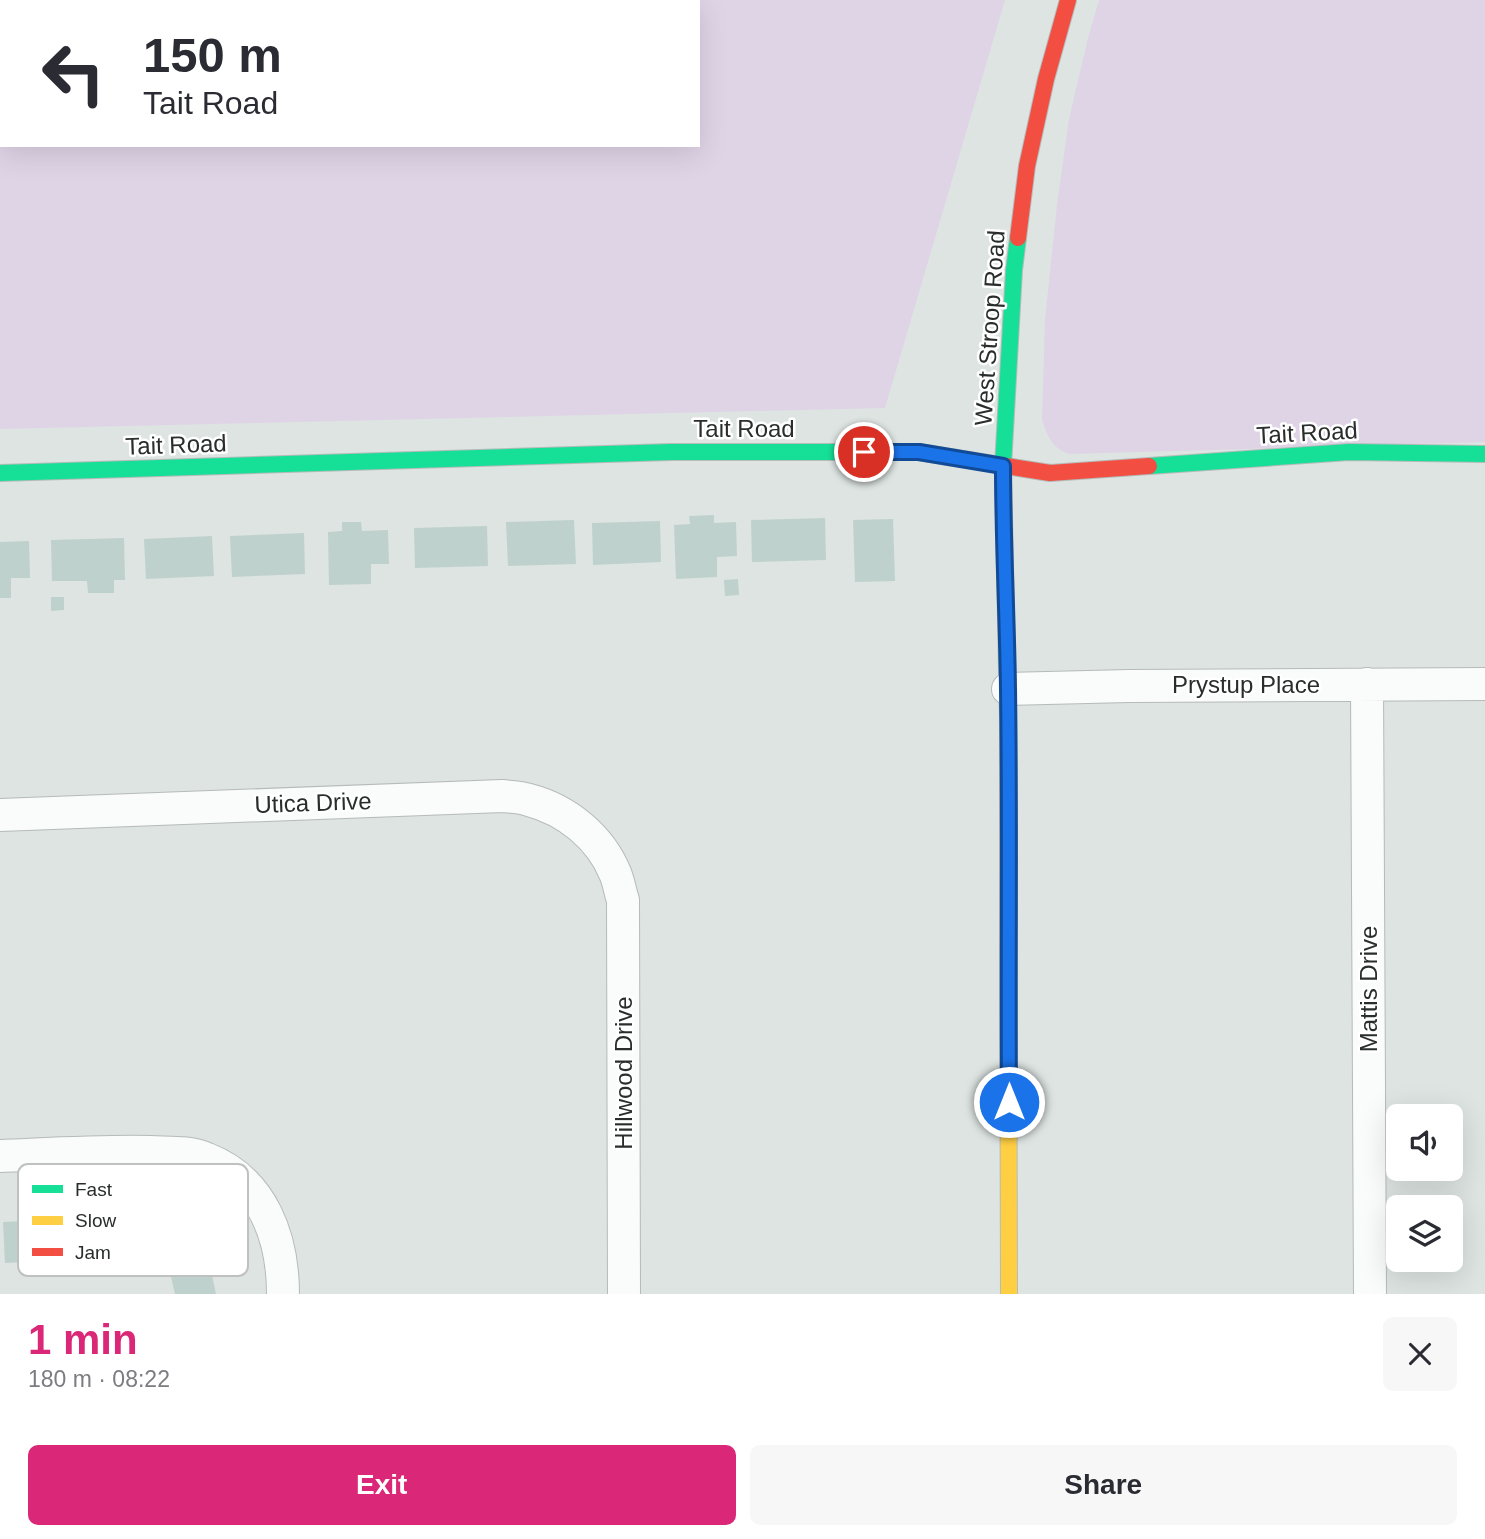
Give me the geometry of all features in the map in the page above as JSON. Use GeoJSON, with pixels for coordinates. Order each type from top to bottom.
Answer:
{"type":"FeatureCollection","features":[{"type":"Feature","properties":{"kind":"street","name":"West Stroop Road"},"geometry":{"type":"LineString","coordinates":[[1009,1294],[1008,689],[1003,466],[1014,270],[1027,166],[1046,79],[1068,0]]}},
{"type":"Feature","properties":{"kind":"street","name":"Tait Road"},"geometry":{"type":"LineString","coordinates":[[0,474],[671,452],[919,452],[1050,473],[1349,452],[1485,454]]}},
{"type":"Feature","properties":{"kind":"street","name":"Mattis Drive"},"geometry":{"type":"LineString","coordinates":[[1367,684],[1370,1294]]}},
{"type":"Feature","properties":{"kind":"street","name":"Prystup Place"},"geometry":{"type":"LineString","coordinates":[[1008,689],[1485,684]]}},
{"type":"Feature","properties":{"kind":"street","name":"Utica Drive"},"geometry":{"type":"LineString","coordinates":[[0,816],[502,796],[528,799],[554,809],[582,827],[606,855]]}},
{"type":"Feature","properties":{"kind":"street","name":"Hillwood Drive"},"geometry":{"type":"LineString","coordinates":[[606,855],[623,900],[624,1294]]}},
{"type":"Feature","properties":{"kind":"street"},"geometry":{"type":"LineString","coordinates":[[0,1156],[111,1152],[188,1153],[217,1164]]}},
{"type":"Feature","properties":{"kind":"street"},"geometry":{"type":"LineString","coordinates":[[248,1186],[264,1208],[278,1243],[283,1271],[283,1294]]}},
{"type":"Feature","properties":{"kind":"shaded area"},"geometry":{"type":"Polygon","coordinates":[[[700,0],[1005,0],[885,408],[0,429],[0,147],[700,147],[700,0]]]}},
{"type":"Feature","properties":{"kind":"shaded area"},"geometry":{"type":"Polygon","coordinates":[[[1099,0],[1485,0],[1485,442],[1069,454],[1054,445],[1042,419],[1045,320],[1069,119],[1099,0]]]}},
{"type":"Feature","properties":{"kind":"building"},"geometry":{"type":"Polygon","coordinates":[[[714,515],[714,523],[736,522],[737,556],[717,557],[717,577],[676,579],[674,525],[690,524],[689,516],[714,515]]]}},
{"type":"Feature","properties":{"kind":"building"},"geometry":{"type":"Polygon","coordinates":[[[825,518],[826,560],[752,562],[751,520],[825,518]]]}},
{"type":"Feature","properties":{"kind":"building"},"geometry":{"type":"Polygon","coordinates":[[[893,519],[895,581],[855,582],[853,520],[893,519]]]}},
{"type":"Feature","properties":{"kind":"building"},"geometry":{"type":"Polygon","coordinates":[[[574,520],[576,564],[508,566],[506,522],[574,520]]]}},
{"type":"Feature","properties":{"kind":"building"},"geometry":{"type":"Polygon","coordinates":[[[660,521],[661,562],[593,565],[592,523],[660,521]]]}},
{"type":"Feature","properties":{"kind":"building"},"geometry":{"type":"Polygon","coordinates":[[[342,522],[361,522],[362,531],[388,530],[389,564],[371,564],[371,584],[329,585],[328,532],[342,531],[342,522]]]}},
{"type":"Feature","properties":{"kind":"building"},"geometry":{"type":"Polygon","coordinates":[[[487,526],[488,566],[415,568],[414,528],[487,526]]]}},
{"type":"Feature","properties":{"kind":"building"},"geometry":{"type":"Polygon","coordinates":[[[304,533],[305,574],[232,577],[230,536],[304,533]]]}},
{"type":"Feature","properties":{"kind":"building"},"geometry":{"type":"Polygon","coordinates":[[[212,536],[214,576],[146,579],[144,539],[212,536]]]}},
{"type":"Feature","properties":{"kind":"building"},"geometry":{"type":"Polygon","coordinates":[[[124,538],[125,580],[114,580],[114,593],[88,593],[87,581],[52,581],[51,540],[124,538]]]}},
{"type":"Feature","properties":{"kind":"building"},"geometry":{"type":"Polygon","coordinates":[[[29,541],[30,578],[11,578],[11,598],[0,598],[0,542],[29,541]]]}},
{"type":"Feature","properties":{"kind":"building"},"geometry":{"type":"Polygon","coordinates":[[[738,579],[739,595],[725,596],[724,580],[738,579]]]}},
{"type":"Feature","properties":{"kind":"building"},"geometry":{"type":"Polygon","coordinates":[[[51,597],[64,597],[64,610],[51,611],[51,597]]]}},
{"type":"Feature","properties":{"kind":"building"},"geometry":{"type":"Polygon","coordinates":[[[18,1221],[18,1262],[5,1263],[3,1222],[18,1221]]]}},
{"type":"Feature","properties":{"kind":"building"},"geometry":{"type":"Polygon","coordinates":[[[171,1276],[212,1276],[216,1294],[175,1294],[171,1276]]]}},
{"type":"Feature","properties":{"kind":"traffic: fast"},"geometry":{"type":"LineString","coordinates":[[1008,720],[1003,466],[1018,238]]}},
{"type":"Feature","properties":{"kind":"traffic: fast"},"geometry":{"type":"LineString","coordinates":[[0,473],[671,452],[871,452]]}},
{"type":"Feature","properties":{"kind":"traffic: fast"},"geometry":{"type":"LineString","coordinates":[[1149,466],[1349,452],[1485,454]]}},
{"type":"Feature","properties":{"kind":"traffic: slow"},"geometry":{"type":"LineString","coordinates":[[1008,904],[1009,1294]]}},
{"type":"Feature","properties":{"kind":"traffic: jam"},"geometry":{"type":"LineString","coordinates":[[1018,238],[1027,166],[1046,79],[1068,0]]}},
{"type":"Feature","properties":{"kind":"traffic: jam"},"geometry":{"type":"LineString","coordinates":[[871,452],[919,452],[1050,473],[1149,466]]}},
{"type":"Feature","properties":{"kind":"traffic: jam"},"geometry":{"type":"LineString","coordinates":[[1008,720],[1008,904]]}},
{"type":"Feature","properties":{"kind":"route"},"geometry":{"type":"LineString","coordinates":[[864,452],[919,452],[1003,466],[1008,689],[1009,1102]]}}]}
